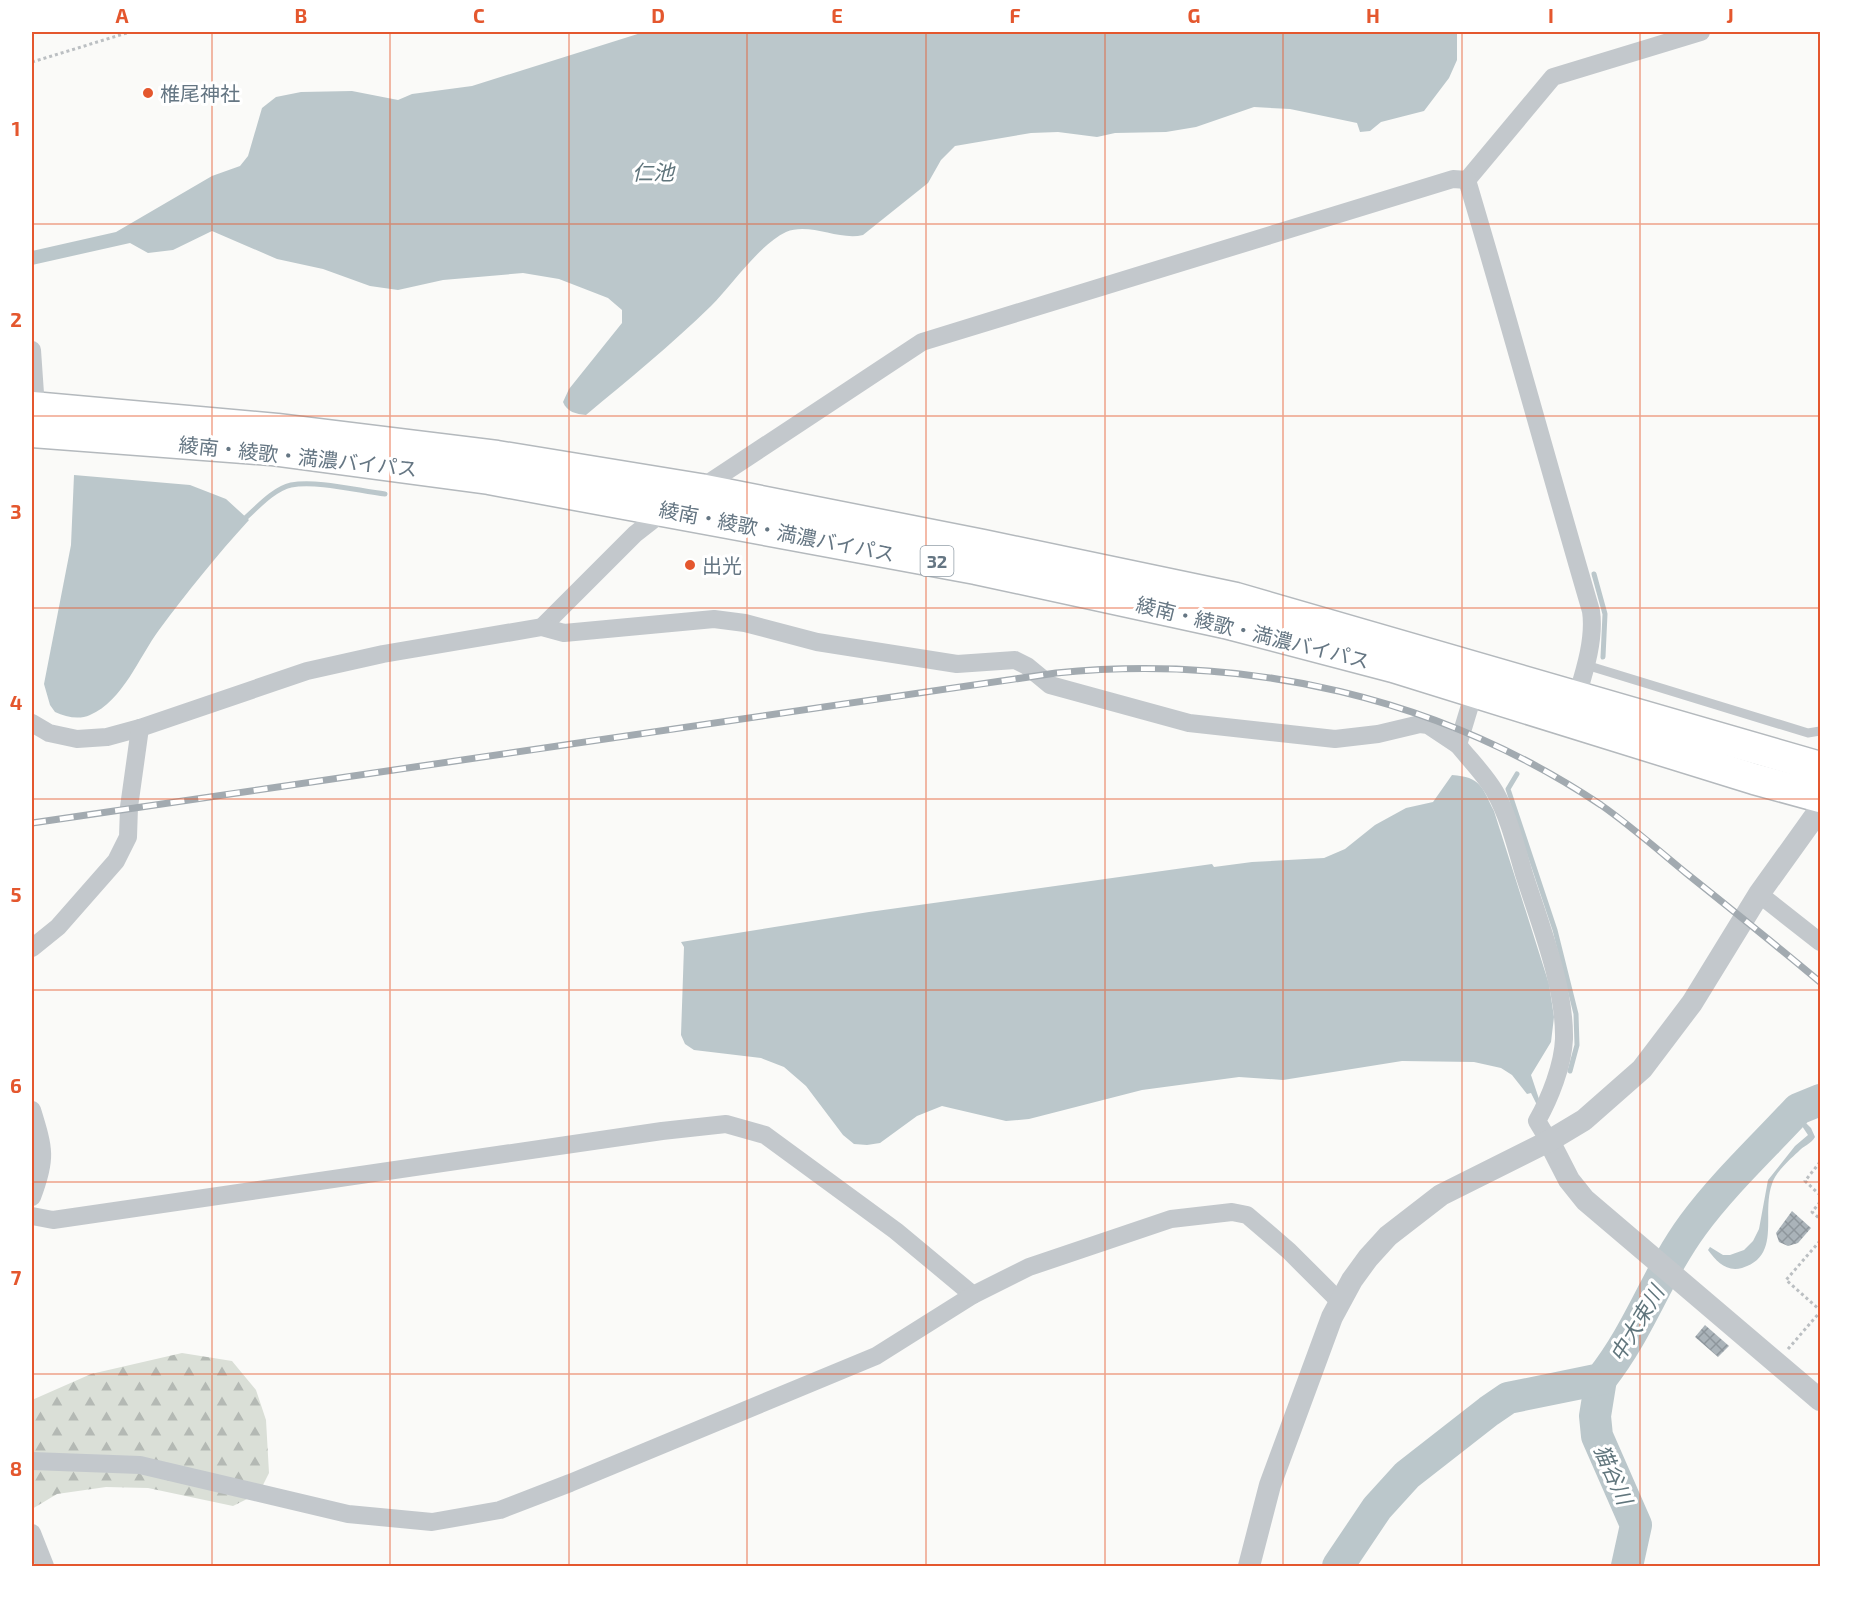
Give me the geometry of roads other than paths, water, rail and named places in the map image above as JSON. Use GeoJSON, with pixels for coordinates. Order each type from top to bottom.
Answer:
{"type":"FeatureCollection","features":[{"type":"Feature","properties":{"kind":"highway","name":"綾南・綾歌・満濃バイパス"},"geometry":{"type":"LineString","coordinates":[[33,416],[277,429],[508,458],[700,489],[1236,598],[1821,767]]}},
{"type":"Feature","properties":{"kind":"highway","name":"綾南・綾歌・満濃バイパス"},"geometry":{"type":"LineString","coordinates":[[33,416],[489,479],[976,569],[1225,623],[1394,667],[1754,779],[1821,797]]}},
{"type":"Feature","properties":{"kind":"street"},"geometry":{"type":"LineString","coordinates":[[1467,180],[1553,77],[1701,32]]}},
{"type":"Feature","properties":{"kind":"street"},"geometry":{"type":"LineString","coordinates":[[542,627],[635,534],[666,510],[922,342],[1453,179],[1467,180]]}},
{"type":"Feature","properties":{"kind":"street"},"geometry":{"type":"LineString","coordinates":[[1467,180],[1541,428],[1551,474],[1592,611],[1593,621],[1586,665],[1577,696]]}},
{"type":"Feature","properties":{"kind":"street"},"geometry":{"type":"LineString","coordinates":[[32,350],[33,416]]}},
{"type":"Feature","properties":{"kind":"street"},"geometry":{"type":"LineString","coordinates":[[32,723],[49,733],[77,739],[107,736],[141,728],[307,671],[383,654],[542,627],[564,633],[714,619],[745,623],[817,642],[957,664],[1015,660],[1027,666],[1050,685],[1190,723],[1335,739],[1378,734],[1420,724],[1428,725],[1458,745],[1495,791],[1542,929],[1562,1004],[1564,1040],[1545,1107],[1537,1121],[1569,1180],[1585,1200],[1821,1400]]}},
{"type":"Feature","properties":{"kind":"street"},"geometry":{"type":"LineString","coordinates":[[1458,745],[1474,692]]}},
{"type":"Feature","properties":{"kind":"street"},"geometry":{"type":"LineString","coordinates":[[32,948],[58,927],[116,861],[128,837],[129,807],[141,728]]}},
{"type":"Feature","properties":{"kind":"street"},"geometry":{"type":"LineString","coordinates":[[1249,1566],[1270,1485],[1339,1301],[1368,1258],[1412,1216],[1441,1195],[1549,1142],[1584,1120],[1642,1069],[1692,1003],[1759,894],[1821,809]]}},
{"type":"Feature","properties":{"kind":"street"},"geometry":{"type":"LineString","coordinates":[[1759,894],[1821,942]]}},
{"type":"Feature","properties":{"kind":"street"},"geometry":{"type":"LineString","coordinates":[[32,1110],[43,1146],[42,1170],[32,1197]]}},
{"type":"Feature","properties":{"kind":"street"},"geometry":{"type":"LineString","coordinates":[[32,1216],[53,1220],[662,1131],[726,1124],[765,1135],[896,1231],[973,1295]]}},
{"type":"Feature","properties":{"kind":"street"},"geometry":{"type":"LineString","coordinates":[[32,1461],[140,1465],[348,1514],[432,1522],[489,1512],[570,1483],[876,1356],[973,1295],[1029,1267],[1171,1219],[1232,1212],[1247,1215],[1289,1251],[1339,1301]]}},
{"type":"Feature","properties":{"kind":"street"},"geometry":{"type":"LineString","coordinates":[[32,1533],[45,1566]]}},
{"type":"Feature","properties":{"kind":"lane"},"geometry":{"type":"LineString","coordinates":[[1586,665],[1808,733],[1821,731]]}},
{"type":"Feature","properties":{"kind":"water","name":"仁池"},"geometry":{"type":"Polygon","coordinates":[[[644,32],[1457,32],[1457,60],[1449,78],[1424,111],[1381,122],[1370,131],[1360,132],[1357,123],[1290,109],[1254,107],[1196,127],[1166,132],[1115,133],[1097,137],[1058,132],[1031,133],[955,146],[941,160],[928,183],[863,235],[844,236],[805,229],[786,232],[776,238],[756,255],[696,320],[586,415],[572,412],[563,402],[569,389],[622,323],[622,310],[608,298],[559,279],[523,273],[443,280],[398,290],[370,286],[323,269],[277,259],[212,231],[173,250],[148,253],[130,243],[32,265],[32,251],[116,232],[212,176],[240,166],[248,156],[262,108],[276,97],[301,92],[352,91],[398,100],[412,94],[472,86],[644,32]]]}},
{"type":"Feature","properties":{"kind":"water"},"geometry":{"type":"Polygon","coordinates":[[[74,475],[190,485],[226,499],[249,520],[191,588],[112,700],[90,715],[77,718],[55,712],[50,705],[44,684],[71,545],[74,475]]]}},
{"type":"Feature","properties":{"kind":"water"},"geometry":{"type":"Polygon","coordinates":[[[1452,775],[1475,781],[1494,811],[1549,984],[1554,1017],[1551,1042],[1531,1075],[1541,1105],[1538,1107],[1531,1093],[1527,1094],[1512,1075],[1501,1068],[1474,1062],[1402,1061],[1283,1080],[1239,1077],[1142,1090],[1029,1119],[1006,1121],[942,1106],[917,1116],[880,1143],[854,1144],[843,1135],[806,1086],[784,1067],[761,1058],[694,1050],[685,1044],[681,1035],[684,947],[681,942],[869,912],[1212,864],[1214,867],[1252,862],[1324,858],[1345,849],[1375,825],[1406,808],[1433,802],[1452,775]]]}},
{"type":"Feature","properties":{"kind":"water"},"geometry":{"type":"Polygon","coordinates":[[[1801,1118],[1811,1128],[1815,1137],[1779,1171],[1774,1180],[1769,1196],[1768,1233],[1762,1254],[1754,1262],[1742,1268],[1731,1269],[1718,1262],[1708,1250],[1710,1247],[1723,1255],[1730,1255],[1744,1250],[1753,1241],[1759,1229],[1768,1180],[1795,1146],[1808,1135],[1798,1120],[1801,1118]]]}},
{"type":"Feature","properties":{"kind":"waterway"},"geometry":{"type":"LineString","coordinates":[[242,521],[271,495],[291,485],[325,485],[385,494]]}},
{"type":"Feature","properties":{"kind":"waterway"},"geometry":{"type":"LineString","coordinates":[[1594,574],[1605,614],[1603,657]]}},
{"type":"Feature","properties":{"kind":"waterway"},"geometry":{"type":"LineString","coordinates":[[1517,774],[1508,789],[1555,930],[1576,1014],[1577,1045],[1570,1071]]}},
{"type":"Feature","properties":{"kind":"waterway","name":"中大束川"},"geometry":{"type":"LineString","coordinates":[[1338,1566],[1377,1508],[1407,1475],[1489,1411],[1508,1398],[1601,1379],[1627,1341],[1669,1263],[1693,1225],[1731,1180],[1798,1109],[1820,1100]]}},
{"type":"Feature","properties":{"kind":"waterway"},"geometry":{"type":"LineString","coordinates":[[1794,1113],[1801,1121]]}},
{"type":"Feature","properties":{"kind":"waterway","name":"猫谷川"},"geometry":{"type":"LineString","coordinates":[[1601,1379],[1595,1416],[1597,1436],[1636,1525],[1627,1566]]}},
{"type":"Feature","properties":{"kind":"railway"},"geometry":{"type":"LineString","coordinates":[[32,823],[1056,673],[1128,669],[1199,670],[1270,678],[1340,691],[1408,711],[1474,736],[1539,768],[1623,821],[1820,982]]}},
{"type":"Feature","properties":{"kind":"place","name":"椎尾神社"},"geometry":{"type":"Point","coordinates":[148,93]}},
{"type":"Feature","properties":{"kind":"place","name":"出光"},"geometry":{"type":"Point","coordinates":[690,565]}}]}
